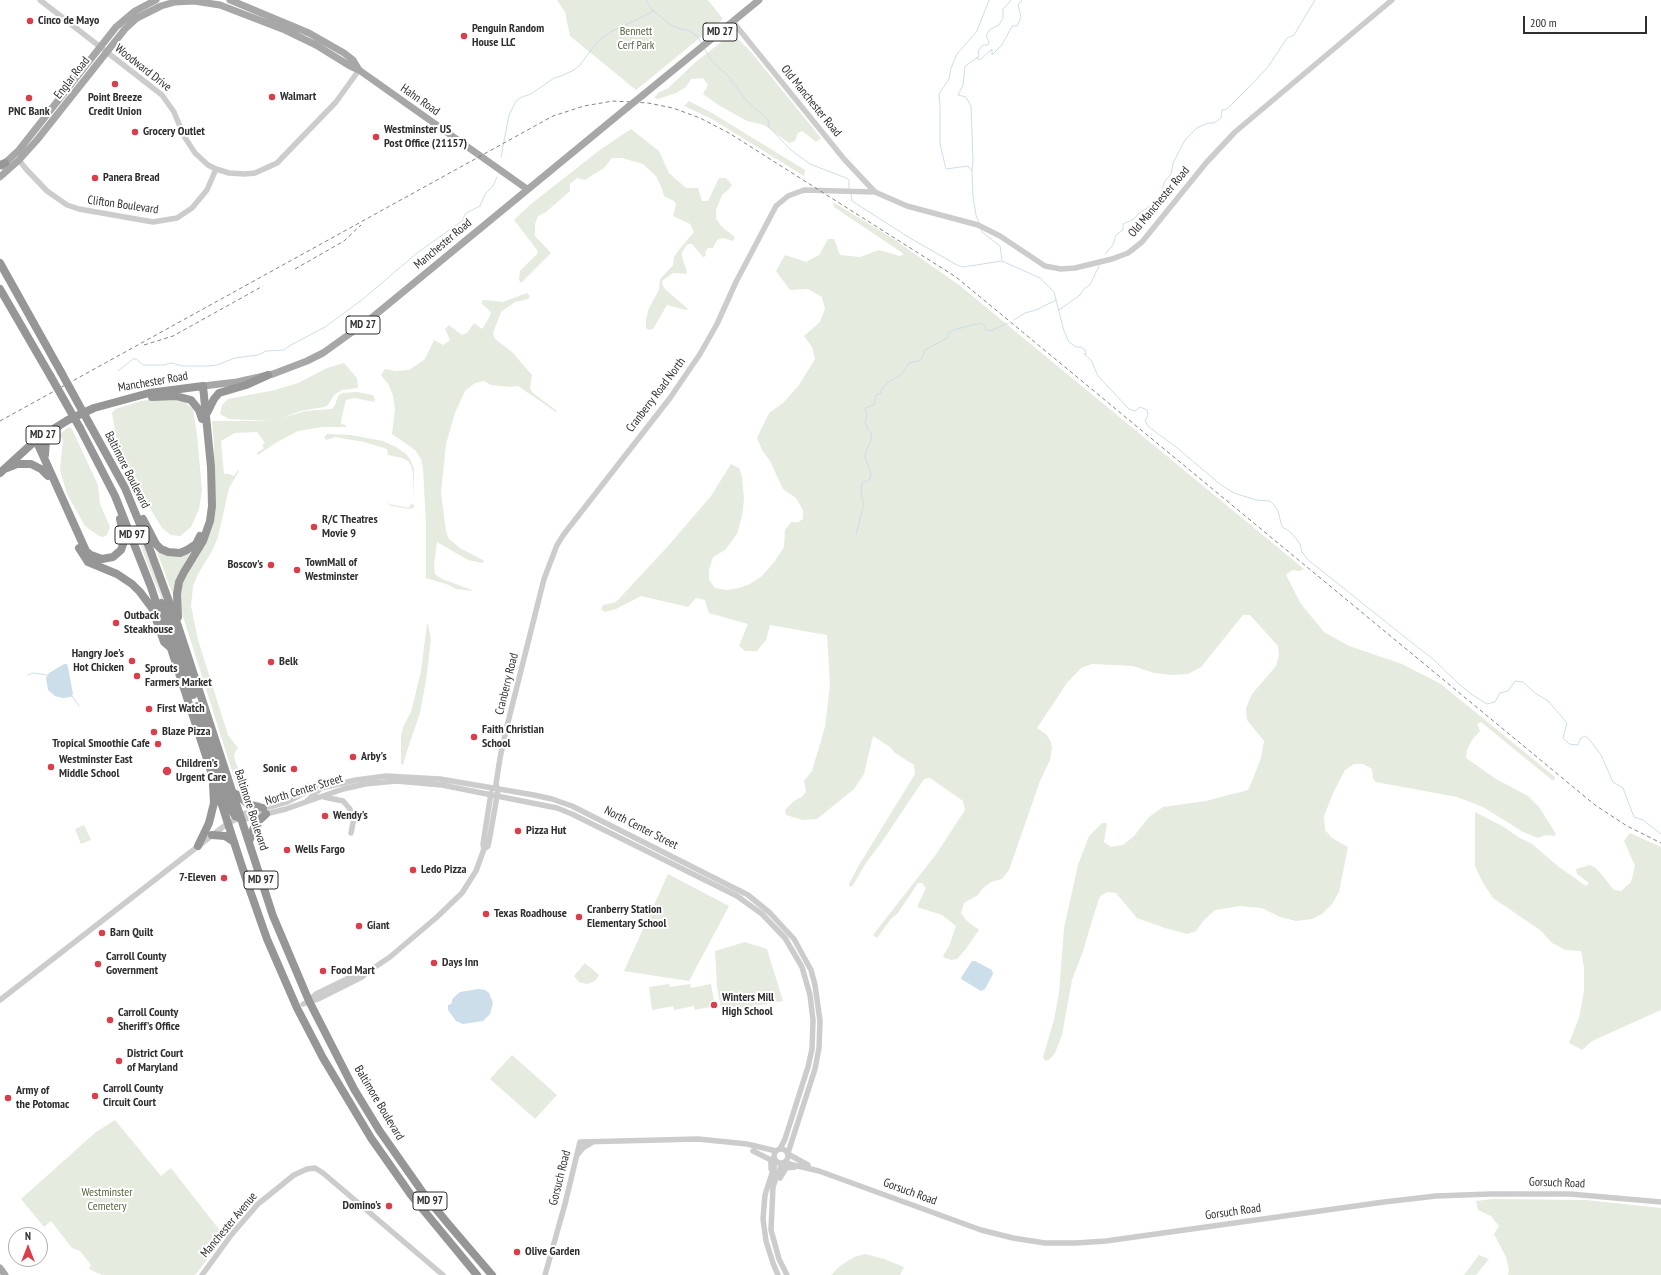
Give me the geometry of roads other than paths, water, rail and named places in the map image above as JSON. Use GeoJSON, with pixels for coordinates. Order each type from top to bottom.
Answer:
{"type":"FeatureCollection","features":[{"type":"Feature","properties":{"kind":"highway","name":"Baltimore Boulevard"},"geometry":{"type":"LineString","coordinates":[[0,262],[120,479],[146,539],[178,626],[273,916],[306,1003],[354,1089],[383,1136],[430,1202],[492,1275]]}},
{"type":"Feature","properties":{"kind":"highway","name":"Baltimore Boulevard"},"geometry":{"type":"LineString","coordinates":[[0,289],[96,456],[126,521],[148,579],[234,842],[273,952],[297,1008],[323,1058],[357,1116],[396,1174],[432,1222],[476,1275]]}},
{"type":"Feature","properties":{"kind":"highway"},"geometry":{"type":"LineString","coordinates":[[120,479],[158,546],[165,551],[176,553],[183,552],[193,547],[204,527],[208,501],[204,418],[208,408],[219,393],[246,385],[268,375]]}},
{"type":"Feature","properties":{"kind":"highway"},"geometry":{"type":"LineString","coordinates":[[178,626],[177,594],[179,582],[203,541],[212,511],[212,490],[201,386]]}},
{"type":"Feature","properties":{"kind":"highway","name":"Manchester Road"},"geometry":{"type":"LineString","coordinates":[[62,424],[94,408],[117,400],[149,393],[201,386]]}},
{"type":"Feature","properties":{"kind":"highway"},"geometry":{"type":"LineString","coordinates":[[117,400],[176,396],[185,397],[196,405],[204,418]]}},
{"type":"Feature","properties":{"kind":"highway"},"geometry":{"type":"LineString","coordinates":[[46,462],[44,452],[46,440],[62,424]]}},
{"type":"Feature","properties":{"kind":"highway","name":"MD 27"},"geometry":{"type":"LineString","coordinates":[[0,473],[34,442],[62,424]]}},
{"type":"Feature","properties":{"kind":"highway"},"geometry":{"type":"LineString","coordinates":[[34,442],[46,462],[83,545],[91,555],[102,559],[108,558],[121,550],[124,532],[96,456]]}},
{"type":"Feature","properties":{"kind":"highway"},"geometry":{"type":"LineString","coordinates":[[34,442],[84,557],[88,562],[121,577],[140,592],[152,608],[164,642],[171,648]]}},
{"type":"Feature","properties":{"kind":"highway"},"geometry":{"type":"LineString","coordinates":[[0,473],[10,466],[24,463],[36,466],[48,476]]}},
{"type":"Feature","properties":{"kind":"highway"},"geometry":{"type":"LineString","coordinates":[[148,579],[169,618],[229,806],[235,816],[240,818]]}},
{"type":"Feature","properties":{"kind":"highway"},"geometry":{"type":"LineString","coordinates":[[198,846],[209,823],[214,803],[214,780]]}},
{"type":"Feature","properties":{"kind":"highway"},"geometry":{"type":"LineString","coordinates":[[232,792],[248,804],[264,811],[253,827],[249,843]]}},
{"type":"Feature","properties":{"kind":"highway"},"geometry":{"type":"LineString","coordinates":[[212,835],[225,836],[234,842]]}},
{"type":"Feature","properties":{"kind":"main road","name":"Englar Road"},"geometry":{"type":"LineString","coordinates":[[0,177],[20,160],[47,127],[102,50],[116,27],[127,16],[156,0]]}},
{"type":"Feature","properties":{"kind":"main road","name":"Hahn Road"},"geometry":{"type":"LineString","coordinates":[[230,0],[309,33],[344,53],[353,60],[359,70]]}},
{"type":"Feature","properties":{"kind":"main road","name":"Manchester Road"},"geometry":{"type":"LineString","coordinates":[[201,386],[237,382],[268,375],[307,361],[323,353],[342,340],[369,320],[759,0]]}},
{"type":"Feature","properties":{"kind":"main road","name":"Hahn Road"},"geometry":{"type":"LineString","coordinates":[[169,4],[194,1],[220,5],[285,30],[316,45],[359,70],[527,190]]}},
{"type":"Feature","properties":{"kind":"main road","name":"Englar Road"},"geometry":{"type":"LineString","coordinates":[[2,165],[19,150],[102,50],[137,18],[169,4]]}},
{"type":"Feature","properties":{"kind":"main road"},"geometry":{"type":"LineString","coordinates":[[0,1268],[5,1275]]}},
{"type":"Feature","properties":{"kind":"street","name":"Woodward Drive"},"geometry":{"type":"LineString","coordinates":[[40,0],[165,99],[174,112],[190,148],[199,157],[216,169],[229,173],[245,174],[266,169],[277,163],[336,102],[359,70]]}},
{"type":"Feature","properties":{"kind":"street","name":"Old Manchester Road"},"geometry":{"type":"LineString","coordinates":[[796,192],[811,189],[847,192],[875,192],[908,206],[954,218],[988,230],[1035,260],[1051,268],[1075,268],[1112,260],[1128,253],[1142,242],[1206,163],[1234,132],[1392,0]]}},
{"type":"Feature","properties":{"kind":"street","name":"Old Manchester Road"},"geometry":{"type":"LineString","coordinates":[[733,22],[844,159],[875,192]]}},
{"type":"Feature","properties":{"kind":"street","name":"Clifton Boulevard"},"geometry":{"type":"LineString","coordinates":[[20,160],[26,169],[48,190],[67,205],[79,209],[152,222],[161,222],[176,218],[192,208],[207,189],[216,169]]}},
{"type":"Feature","properties":{"kind":"street","name":"Cranberry Road North"},"geometry":{"type":"LineString","coordinates":[[536,613],[544,579],[557,545],[686,376],[717,324],[736,282],[771,213],[782,200],[796,192]]}},
{"type":"Feature","properties":{"kind":"street","name":"Cranberry Road"},"geometry":{"type":"LineString","coordinates":[[306,1003],[318,999],[362,977],[390,957],[435,919],[462,893],[476,871],[484,849],[488,846],[494,791],[504,739],[536,613]]}},
{"type":"Feature","properties":{"kind":"street","name":"North Center Street"},"geometry":{"type":"LineString","coordinates":[[0,1000],[228,823],[240,818],[245,819],[287,802],[308,791],[363,779],[401,776],[440,779],[494,791],[572,814],[737,896],[762,914],[779,930],[802,967],[810,995],[813,1020],[812,1049],[808,1067],[785,1139],[778,1150]]}},
{"type":"Feature","properties":{"kind":"street","name":"North Center Street"},"geometry":{"type":"LineString","coordinates":[[264,811],[304,804],[358,785],[396,782],[442,785],[552,799],[572,806],[748,895],[770,913],[786,930],[801,951],[811,970],[818,1002],[820,1021],[819,1048],[815,1069],[788,1153]]}},
{"type":"Feature","properties":{"kind":"street"},"geometry":{"type":"LineString","coordinates":[[304,804],[322,788]]}},
{"type":"Feature","properties":{"kind":"street"},"geometry":{"type":"LineString","coordinates":[[322,797],[343,801],[350,809],[354,818],[351,834]]}},
{"type":"Feature","properties":{"kind":"street","name":"Gorsuch Road"},"geometry":{"type":"LineString","coordinates":[[545,1275],[565,1204],[580,1142],[679,1138],[734,1143],[778,1150]]}},
{"type":"Feature","properties":{"kind":"street","name":"Gorsuch Road"},"geometry":{"type":"LineString","coordinates":[[734,1143],[753,1151],[771,1156],[775,1160]]}},
{"type":"Feature","properties":{"kind":"street"},"geometry":{"type":"LineString","coordinates":[[767,1187],[778,1150],[784,1150],[788,1153],[788,1158],[775,1181],[772,1196],[771,1230],[779,1259],[787,1275]]}},
{"type":"Feature","properties":{"kind":"street"},"geometry":{"type":"LineString","coordinates":[[753,1151],[771,1160],[772,1166],[764,1210],[766,1240],[778,1275]]}},
{"type":"Feature","properties":{"kind":"street","name":"Gorsuch Road"},"geometry":{"type":"LineString","coordinates":[[788,1153],[819,1171]]}},
{"type":"Feature","properties":{"kind":"street"},"geometry":{"type":"LineString","coordinates":[[775,1160],[780,1164],[784,1163]]}},
{"type":"Feature","properties":{"kind":"street","name":"Gorsuch Road"},"geometry":{"type":"LineString","coordinates":[[784,1163],[819,1171],[987,1232],[1018,1239],[1060,1243],[1106,1241],[1384,1202],[1443,1196],[1557,1194],[1609,1196],[1661,1202]]}},
{"type":"Feature","properties":{"kind":"street"},"geometry":{"type":"LineString","coordinates":[[772,1196],[781,1174],[786,1168],[792,1166],[808,1168]]}},
{"type":"Feature","properties":{"kind":"street","name":"Manchester Avenue"},"geometry":{"type":"LineString","coordinates":[[202,1275],[232,1234],[259,1203],[294,1175],[307,1169],[315,1168],[323,1172],[443,1275]]}},
{"type":"Feature","properties":{"kind":"water"},"geometry":{"type":"Polygon","coordinates":[[[64,664],[67,664],[68,667],[73,694],[71,697],[63,698],[55,696],[48,690],[46,678],[49,673],[64,664]]]}},
{"type":"Feature","properties":{"kind":"water"},"geometry":{"type":"Polygon","coordinates":[[[972,961],[975,961],[992,970],[993,974],[985,989],[981,991],[961,979],[972,961]]]}},
{"type":"Feature","properties":{"kind":"water"},"geometry":{"type":"Polygon","coordinates":[[[478,989],[485,990],[489,993],[493,1003],[490,1014],[483,1021],[463,1024],[456,1021],[448,1010],[448,1005],[451,1004],[453,998],[460,992],[478,989]]]}},
{"type":"Feature","properties":{"kind":"waterway"},"geometry":{"type":"LineString","coordinates":[[646,0],[651,9],[671,25],[680,29],[688,30],[698,37],[701,43]]}},
{"type":"Feature","properties":{"kind":"waterway"},"geometry":{"type":"LineString","coordinates":[[979,223],[973,197],[972,171],[968,166],[946,169],[940,144],[939,94],[949,79],[951,68],[957,54],[977,31],[989,0]]}},
{"type":"Feature","properties":{"kind":"waterway"},"geometry":{"type":"LineString","coordinates":[[972,171],[971,106],[966,97],[958,95],[963,85],[965,66],[979,56],[978,51],[983,45],[988,45],[989,41],[986,36],[989,30],[999,25],[1003,18],[1003,9],[1011,0]]}},
{"type":"Feature","properties":{"kind":"waterway"},"geometry":{"type":"LineString","coordinates":[[977,58],[980,60],[992,49],[992,55],[1002,45],[1012,26],[1017,26],[1021,17],[1018,5],[1022,0]]}},
{"type":"Feature","properties":{"kind":"waterway"},"geometry":{"type":"LineString","coordinates":[[1105,254],[1113,245],[1116,235],[1123,230],[1123,224],[1134,219],[1138,214],[1158,201],[1165,181],[1171,174],[1173,163],[1185,140],[1197,128],[1208,123],[1214,123],[1221,118],[1222,110],[1227,109],[1250,86],[1268,67],[1287,38],[1294,35],[1315,0]]}},
{"type":"Feature","properties":{"kind":"waterway"},"geometry":{"type":"LineString","coordinates":[[501,157],[509,115],[516,101],[531,94],[554,78],[574,70],[580,65],[597,42],[612,31],[654,11]]}},
{"type":"Feature","properties":{"kind":"waterway"},"geometry":{"type":"LineString","coordinates":[[704,48],[711,60],[729,77],[745,99],[768,120],[769,127],[791,150],[810,164],[849,180],[849,189]]}},
{"type":"Feature","properties":{"kind":"waterway"},"geometry":{"type":"LineString","coordinates":[[118,371],[133,359],[136,359],[143,365],[164,365],[171,363],[183,366],[208,366],[217,365],[235,358],[258,355],[266,351],[284,350],[325,327],[363,299],[417,253],[462,221],[466,213],[480,206],[485,194],[493,186],[497,177]]}},
{"type":"Feature","properties":{"kind":"waterway"},"geometry":{"type":"LineString","coordinates":[[851,194],[852,201],[910,238],[957,265],[963,267],[1002,261],[1040,278],[1054,292],[1064,331],[1069,342],[1076,347],[1081,347],[1085,350],[1086,354],[1084,354],[1091,360],[1098,376],[1129,409],[1135,411],[1140,407],[1147,410],[1148,415],[1145,421],[1149,427],[1176,447],[1221,485],[1234,493],[1256,500],[1270,501],[1278,511],[1282,527],[1294,536],[1300,544],[1302,552],[1307,559],[1433,659],[1471,694],[1487,704],[1495,702],[1500,693],[1508,691],[1515,681],[1523,682],[1535,693],[1548,701],[1567,723],[1563,738],[1569,744],[1578,745],[1580,739],[1585,736],[1589,739],[1601,755],[1613,782],[1623,788],[1634,817],[1643,820],[1661,834]]}},
{"type":"Feature","properties":{"kind":"waterway"},"geometry":{"type":"LineString","coordinates":[[981,228],[982,232],[1000,246],[1002,260]]}},
{"type":"Feature","properties":{"kind":"waterway"},"geometry":{"type":"LineString","coordinates":[[1059,310],[1080,295],[1085,288],[1090,285],[1099,266]]}},
{"type":"Feature","properties":{"kind":"waterway"},"geometry":{"type":"LineString","coordinates":[[1014,320],[1025,313],[1036,310],[1056,300]]}},
{"type":"Feature","properties":{"kind":"waterway"},"geometry":{"type":"LineString","coordinates":[[856,535],[863,507],[861,495],[862,483],[870,479],[871,473],[865,458],[866,451],[872,438],[865,422],[867,415],[865,408],[874,405],[876,395],[881,393],[881,390],[888,382],[899,376],[909,363],[919,361],[925,350],[947,338],[949,332],[981,323],[984,325],[986,330],[990,331],[1008,323]]}},
{"type":"Feature","properties":{"kind":"waterway"},"geometry":{"type":"LineString","coordinates":[[28,675],[33,673],[47,675]]}},
{"type":"Feature","properties":{"kind":"waterway"},"geometry":{"type":"LineString","coordinates":[[72,696],[79,706]]}},
{"type":"Feature","properties":{"kind":"railway"},"geometry":{"type":"LineString","coordinates":[[0,421],[553,116],[584,106],[613,101],[648,103],[673,108],[700,118],[729,133],[956,277],[1595,805],[1627,826],[1661,843]]}},
{"type":"Feature","properties":{"kind":"railway"},"geometry":{"type":"LineString","coordinates":[[295,269],[344,241],[361,225]]}},
{"type":"Feature","properties":{"kind":"railway"},"geometry":{"type":"LineString","coordinates":[[144,345],[173,336],[263,286]]}},
{"type":"Feature","properties":{"kind":"place","name":"Cinco de Mayo"},"geometry":{"type":"Point","coordinates":[30,21]}},
{"type":"Feature","properties":{"kind":"place","name":"Penguin Random House LLC"},"geometry":{"type":"Point","coordinates":[464,36]}},
{"type":"Feature","properties":{"kind":"place","name":"Point Breeze Credit Union"},"geometry":{"type":"Point","coordinates":[115,84]}},
{"type":"Feature","properties":{"kind":"place","name":"Walmart"},"geometry":{"type":"Point","coordinates":[272,97]}},
{"type":"Feature","properties":{"kind":"place","name":"PNC Bank"},"geometry":{"type":"Point","coordinates":[29,98]}},
{"type":"Feature","properties":{"kind":"place","name":"Grocery Outlet"},"geometry":{"type":"Point","coordinates":[135,132]}},
{"type":"Feature","properties":{"kind":"place","name":"Westminster US Post Office (21157)"},"geometry":{"type":"Point","coordinates":[376,137]}},
{"type":"Feature","properties":{"kind":"place","name":"Panera Bread"},"geometry":{"type":"Point","coordinates":[95,178]}},
{"type":"Feature","properties":{"kind":"place","name":"R/C Theatres Movie 9"},"geometry":{"type":"Point","coordinates":[314,527]}},
{"type":"Feature","properties":{"kind":"place","name":"Boscov's"},"geometry":{"type":"Point","coordinates":[271,565]}},
{"type":"Feature","properties":{"kind":"place","name":"TownMall of Westminster"},"geometry":{"type":"Point","coordinates":[297,570]}},
{"type":"Feature","properties":{"kind":"place","name":"Outback Steakhouse"},"geometry":{"type":"Point","coordinates":[116,623]}},
{"type":"Feature","properties":{"kind":"place","name":"Hangry Joe's Hot Chicken"},"geometry":{"type":"Point","coordinates":[132,661]}},
{"type":"Feature","properties":{"kind":"place","name":"Belk"},"geometry":{"type":"Point","coordinates":[271,662]}},
{"type":"Feature","properties":{"kind":"place","name":"Sprouts Farmers Market"},"geometry":{"type":"Point","coordinates":[137,676]}},
{"type":"Feature","properties":{"kind":"place","name":"First Watch"},"geometry":{"type":"Point","coordinates":[149,709]}},
{"type":"Feature","properties":{"kind":"place","name":"Blaze Pizza"},"geometry":{"type":"Point","coordinates":[154,732]}},
{"type":"Feature","properties":{"kind":"place","name":"Faith Christian School"},"geometry":{"type":"Point","coordinates":[474,737]}},
{"type":"Feature","properties":{"kind":"place","name":"Tropical Smoothie Cafe"},"geometry":{"type":"Point","coordinates":[158,744]}},
{"type":"Feature","properties":{"kind":"place","name":"Arby's"},"geometry":{"type":"Point","coordinates":[353,757]}},
{"type":"Feature","properties":{"kind":"place","name":"Westminster East Middle School"},"geometry":{"type":"Point","coordinates":[51,767]}},
{"type":"Feature","properties":{"kind":"place","name":"Sonic"},"geometry":{"type":"Point","coordinates":[294,769]}},
{"type":"Feature","properties":{"kind":"place","name":"Children’s Urgent Care"},"geometry":{"type":"Point","coordinates":[167,771]}},
{"type":"Feature","properties":{"kind":"place","name":"Wendy's"},"geometry":{"type":"Point","coordinates":[325,816]}},
{"type":"Feature","properties":{"kind":"place","name":"Pizza Hut"},"geometry":{"type":"Point","coordinates":[518,831]}},
{"type":"Feature","properties":{"kind":"place","name":"Wells Fargo"},"geometry":{"type":"Point","coordinates":[287,850]}},
{"type":"Feature","properties":{"kind":"place","name":"Ledo Pizza"},"geometry":{"type":"Point","coordinates":[413,870]}},
{"type":"Feature","properties":{"kind":"place","name":"7-Eleven"},"geometry":{"type":"Point","coordinates":[224,878]}},
{"type":"Feature","properties":{"kind":"place","name":"Texas Roadhouse"},"geometry":{"type":"Point","coordinates":[486,914]}},
{"type":"Feature","properties":{"kind":"place","name":"Cranberry Station Elementary School"},"geometry":{"type":"Point","coordinates":[579,917]}},
{"type":"Feature","properties":{"kind":"place","name":"Giant"},"geometry":{"type":"Point","coordinates":[359,926]}},
{"type":"Feature","properties":{"kind":"place","name":"Barn Quilt"},"geometry":{"type":"Point","coordinates":[102,933]}},
{"type":"Feature","properties":{"kind":"place","name":"Days Inn"},"geometry":{"type":"Point","coordinates":[434,963]}},
{"type":"Feature","properties":{"kind":"place","name":"Carroll County Government"},"geometry":{"type":"Point","coordinates":[98,964]}},
{"type":"Feature","properties":{"kind":"place","name":"Food Mart"},"geometry":{"type":"Point","coordinates":[323,971]}},
{"type":"Feature","properties":{"kind":"place","name":"Winters Mill High School"},"geometry":{"type":"Point","coordinates":[714,1005]}},
{"type":"Feature","properties":{"kind":"place","name":"Carroll County Sheriff's Office"},"geometry":{"type":"Point","coordinates":[110,1020]}},
{"type":"Feature","properties":{"kind":"place","name":"District Court of Maryland"},"geometry":{"type":"Point","coordinates":[119,1061]}},
{"type":"Feature","properties":{"kind":"place","name":"Carroll County Circuit Court"},"geometry":{"type":"Point","coordinates":[95,1096]}},
{"type":"Feature","properties":{"kind":"place","name":"Army of the Potomac"},"geometry":{"type":"Point","coordinates":[8,1098]}},
{"type":"Feature","properties":{"kind":"place","name":"Domino's"},"geometry":{"type":"Point","coordinates":[389,1206]}},
{"type":"Feature","properties":{"kind":"place","name":"Olive Garden"},"geometry":{"type":"Point","coordinates":[517,1252]}},
{"type":"Feature","properties":{"kind":"park label","name":"Bennett Cerf Park"},"geometry":{"type":"Point","coordinates":[636,39]}},
{"type":"Feature","properties":{"kind":"park label","name":"Westminster Cemetery"},"geometry":{"type":"Point","coordinates":[107,1200]}}]}
